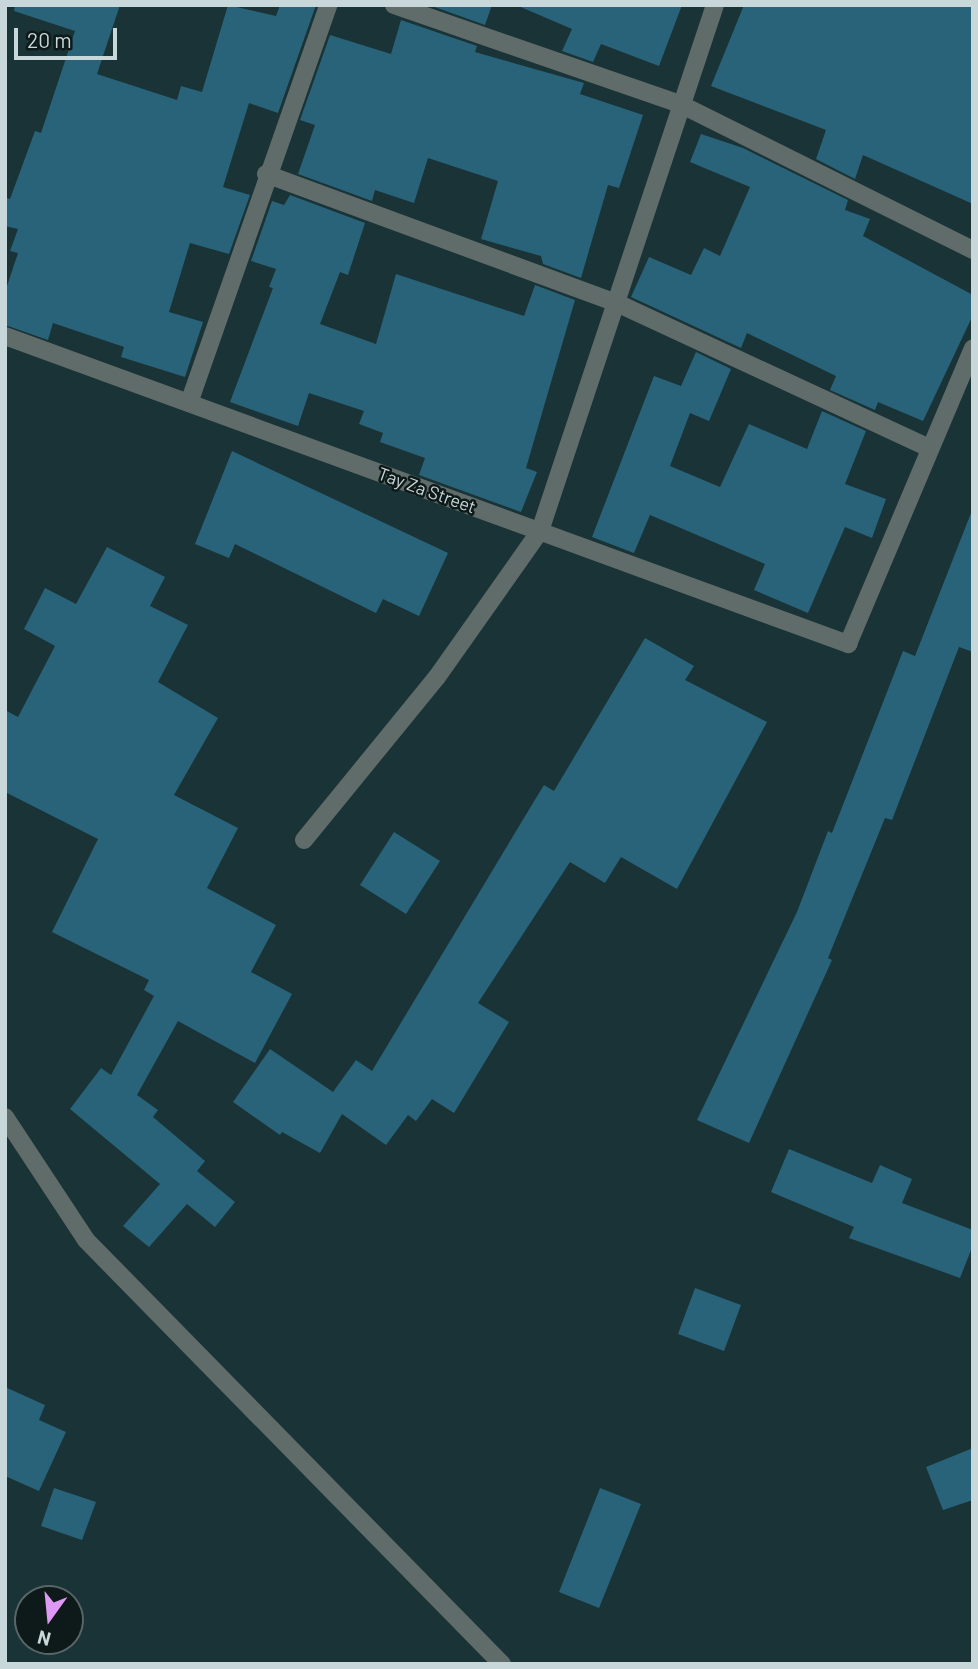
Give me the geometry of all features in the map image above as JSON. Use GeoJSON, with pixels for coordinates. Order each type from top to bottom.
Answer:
{"type":"FeatureCollection","features":[{"type":"Feature","properties":{"kind":"street"},"geometry":{"type":"LineString","coordinates":[[189,403],[266,174],[328,5]]}},
{"type":"Feature","properties":{"kind":"street"},"geometry":{"type":"LineString","coordinates":[[394,5],[682,105],[973,250]]}},
{"type":"Feature","properties":{"kind":"street"},"geometry":{"type":"LineString","coordinates":[[304,840],[437,677],[540,531],[619,304],[715,5]]}},
{"type":"Feature","properties":{"kind":"street"},"geometry":{"type":"LineString","coordinates":[[266,174],[619,304],[929,448],[973,348]]}},
{"type":"Feature","properties":{"kind":"street","name":"Tay Za Street"},"geometry":{"type":"LineString","coordinates":[[5,336],[848,644],[929,448]]}},
{"type":"Feature","properties":{"kind":"street"},"geometry":{"type":"LineString","coordinates":[[5,1117],[86,1240],[502,1664]]}},
{"type":"Feature","properties":{"kind":"building"},"geometry":{"type":"Polygon","coordinates":[[[15,5],[120,5],[97,74],[177,100],[181,86],[202,92],[228,5],[276,16],[280,5],[316,5],[278,113],[249,103],[223,187],[250,195],[229,254],[190,243],[169,312],[203,322],[185,377],[121,357],[124,347],[53,323],[48,340],[5,325],[5,292],[18,253],[10,251],[18,229],[5,226],[5,198],[10,199],[35,131],[41,133],[75,31],[14,11],[15,5]]]}},
{"type":"Feature","properties":{"kind":"building"},"geometry":{"type":"Polygon","coordinates":[[[429,5],[492,5],[485,25],[429,5]]]}},
{"type":"Feature","properties":{"kind":"building"},"geometry":{"type":"Polygon","coordinates":[[[516,5],[682,5],[659,66],[601,44],[593,62],[562,51],[572,29],[516,5]]]}},
{"type":"Feature","properties":{"kind":"building"},"geometry":{"type":"Polygon","coordinates":[[[744,5],[973,5],[973,204],[863,155],[855,179],[816,159],[826,130],[711,86],[744,5]]]}},
{"type":"Feature","properties":{"kind":"building"},"geometry":{"type":"Polygon","coordinates":[[[401,20],[477,46],[475,52],[584,83],[580,94],[643,115],[619,188],[608,185],[581,278],[543,264],[541,256],[481,239],[498,181],[428,158],[414,203],[375,190],[372,201],[298,174],[315,125],[300,120],[330,35],[391,54],[401,20]]]}},
{"type":"Feature","properties":{"kind":"building"},"geometry":{"type":"Polygon","coordinates":[[[701,134],[743,148],[848,200],[845,210],[870,219],[863,236],[973,295],[973,315],[923,421],[878,402],[875,410],[830,390],[836,376],[747,333],[741,348],[631,297],[649,257],[691,275],[704,248],[720,256],[750,187],[690,162],[701,134]]]}},
{"type":"Feature","properties":{"kind":"building"},"geometry":{"type":"Polygon","coordinates":[[[290,195],[365,223],[348,275],[340,272],[320,324],[376,344],[396,274],[524,316],[535,285],[575,300],[526,468],[537,472],[521,512],[419,475],[425,458],[380,442],[383,433],[359,424],[364,411],[309,393],[298,426],[230,402],[273,288],[269,287],[276,269],[251,261],[272,201],[284,205],[290,195]]]}},
{"type":"Feature","properties":{"kind":"building"},"geometry":{"type":"Polygon","coordinates":[[[696,352],[731,369],[709,421],[690,413],[670,466],[720,487],[749,424],[807,449],[822,411],[866,431],[845,484],[886,499],[872,538],[845,527],[808,613],[754,590],[765,564],[650,515],[634,553],[592,537],[654,376],[681,386],[696,352]]]}},
{"type":"Feature","properties":{"kind":"building"},"geometry":{"type":"Polygon","coordinates":[[[232,451],[448,553],[419,616],[383,599],[376,613],[235,544],[229,558],[195,544],[232,451]]]}},
{"type":"Feature","properties":{"kind":"building"},"geometry":{"type":"Polygon","coordinates":[[[971,513],[973,652],[959,647],[892,820],[885,818],[828,958],[832,960],[749,1143],[697,1120],[797,912],[828,831],[832,833],[903,651],[915,656],[971,513]]]}},
{"type":"Feature","properties":{"kind":"building"},"geometry":{"type":"Polygon","coordinates":[[[107,547],[165,577],[150,606],[188,625],[158,682],[218,718],[174,795],[238,828],[207,888],[276,925],[251,972],[292,994],[255,1063],[178,1021],[137,1095],[158,1110],[153,1117],[205,1161],[197,1171],[235,1202],[215,1227],[187,1204],[149,1247],[123,1226],[160,1184],[70,1109],[101,1068],[111,1075],[154,996],[144,990],[149,980],[52,932],[98,839],[5,792],[5,710],[18,717],[55,646],[24,629],[45,588],[76,604],[107,547]]]}},
{"type":"Feature","properties":{"kind":"building"},"geometry":{"type":"Polygon","coordinates":[[[645,638],[694,666],[685,680],[767,722],[677,889],[621,857],[605,883],[570,862],[478,1003],[509,1022],[454,1113],[432,1099],[416,1121],[408,1115],[386,1145],[342,1114],[320,1153],[282,1132],[280,1135],[233,1102],[270,1049],[333,1092],[356,1060],[372,1071],[544,785],[554,791],[645,638]]]}},
{"type":"Feature","properties":{"kind":"building"},"geometry":{"type":"Polygon","coordinates":[[[394,832],[440,861],[406,914],[360,885],[394,832]]]}},
{"type":"Feature","properties":{"kind":"building"},"geometry":{"type":"Polygon","coordinates":[[[789,1149],[872,1183],[880,1165],[912,1179],[902,1203],[973,1230],[973,1245],[960,1278],[849,1238],[854,1227],[771,1192],[789,1149]]]}},
{"type":"Feature","properties":{"kind":"building"},"geometry":{"type":"Polygon","coordinates":[[[695,1288],[741,1305],[724,1351],[678,1334],[695,1288]]]}},
{"type":"Feature","properties":{"kind":"building"},"geometry":{"type":"Polygon","coordinates":[[[5,1387],[45,1405],[39,1420],[66,1432],[39,1491],[5,1476],[5,1387]]]}},
{"type":"Feature","properties":{"kind":"building"},"geometry":{"type":"Polygon","coordinates":[[[973,1448],[973,1500],[943,1510],[926,1467],[973,1448]]]}},
{"type":"Feature","properties":{"kind":"building"},"geometry":{"type":"Polygon","coordinates":[[[54,1488],[96,1502],[82,1540],[41,1526],[54,1488]]]}},
{"type":"Feature","properties":{"kind":"building"},"geometry":{"type":"Polygon","coordinates":[[[600,1488],[641,1504],[599,1608],[559,1592],[600,1488]]]}}]}
